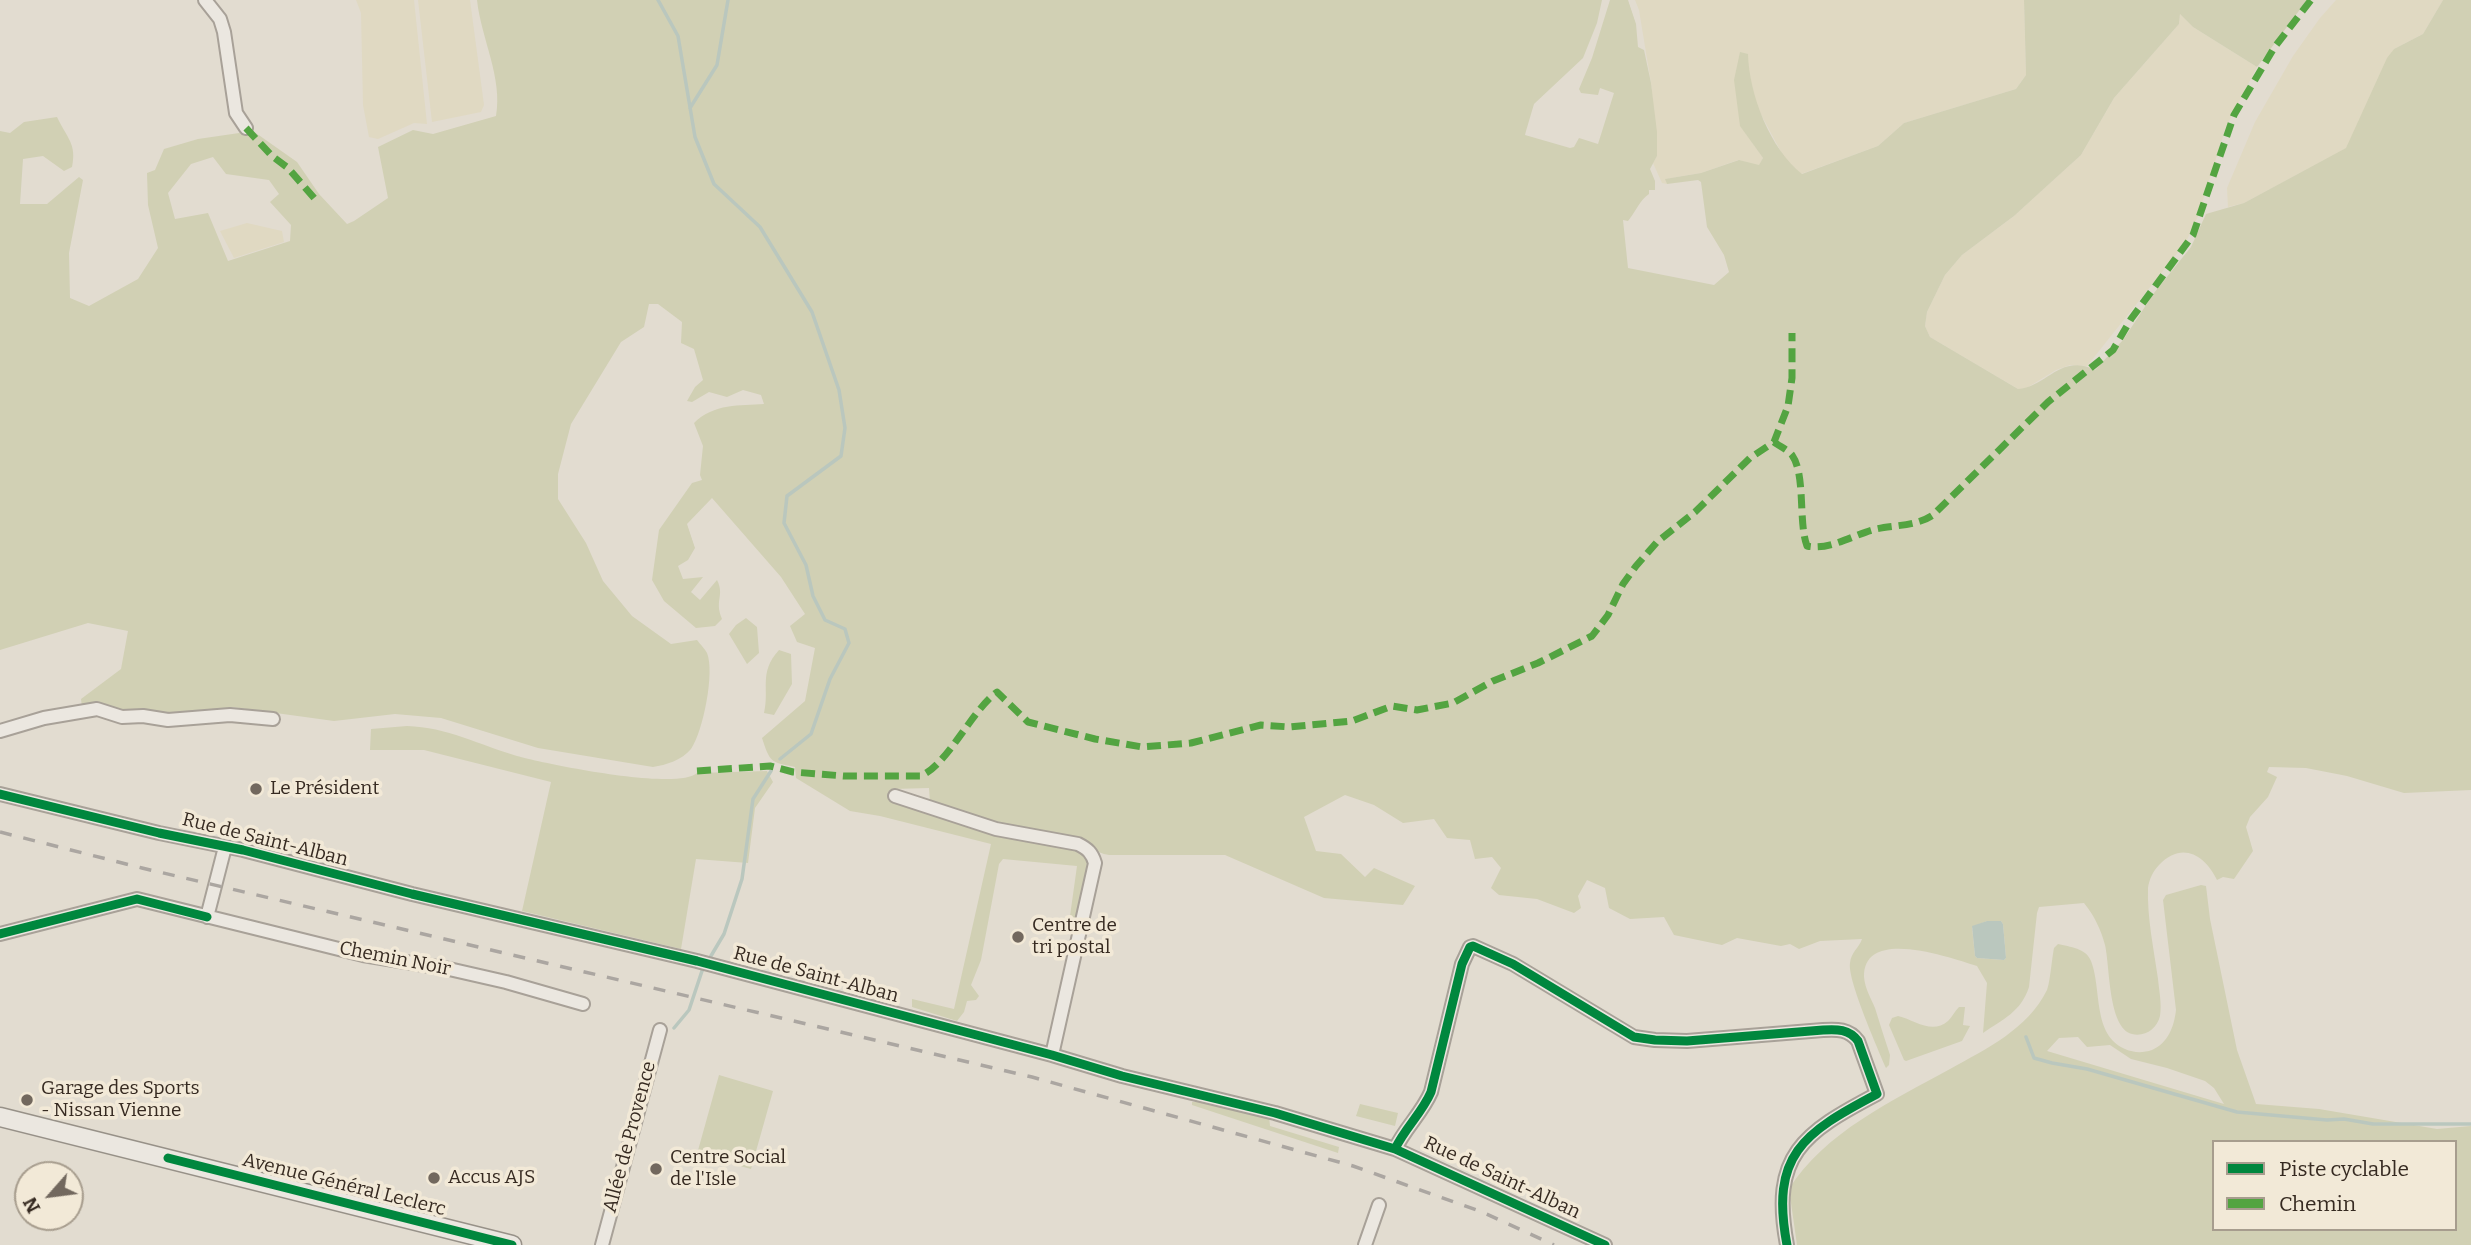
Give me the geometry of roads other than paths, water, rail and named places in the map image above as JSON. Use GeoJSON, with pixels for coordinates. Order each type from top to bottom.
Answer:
{"type":"FeatureCollection","features":[{"type":"Feature","properties":{"kind":"main road","name":"Avenue Général Leclerc"},"geometry":{"type":"LineString","coordinates":[[0,1117],[512,1245]]}},
{"type":"Feature","properties":{"kind":"street"},"geometry":{"type":"LineString","coordinates":[[205,0],[220,19],[236,113],[246,128]]}},
{"type":"Feature","properties":{"kind":"street"},"geometry":{"type":"LineString","coordinates":[[0,731],[44,718],[97,709],[122,717],[143,716],[168,720],[230,715],[273,719]]}},
{"type":"Feature","properties":{"kind":"street","name":"Rue de Saint-Alban"},"geometry":{"type":"LineString","coordinates":[[0,794],[696,961],[1156,1085],[1275,1113],[1395,1149],[1605,1245]]}},
{"type":"Feature","properties":{"kind":"street"},"geometry":{"type":"LineString","coordinates":[[895,796],[996,829],[1078,844],[1093,855],[1095,863],[1052,1055]]}},
{"type":"Feature","properties":{"kind":"street"},"geometry":{"type":"LineString","coordinates":[[207,917],[225,847]]}},
{"type":"Feature","properties":{"kind":"street","name":"Chemin Noir"},"geometry":{"type":"LineString","coordinates":[[0,934],[137,899],[363,955],[481,976],[583,1004]]}},
{"type":"Feature","properties":{"kind":"street"},"geometry":{"type":"LineString","coordinates":[[1395,1149],[1431,1092],[1462,964],[1473,946],[1513,964],[1634,1037],[1670,1041],[1824,1030],[1844,1031],[1853,1035],[1857,1041],[1877,1094],[1829,1121],[1810,1135],[1794,1154],[1787,1169],[1782,1207],[1787,1245]]}},
{"type":"Feature","properties":{"kind":"street","name":"Allée de Provence"},"geometry":{"type":"LineString","coordinates":[[601,1245],[660,1030]]}},
{"type":"Feature","properties":{"kind":"street"},"geometry":{"type":"LineString","coordinates":[[1365,1245],[1378,1205]]}},
{"type":"Feature","properties":{"kind":"waterway"},"geometry":{"type":"LineString","coordinates":[[658,0],[678,36],[695,137],[714,184],[760,227],[812,312],[839,390],[845,428],[841,456],[787,496],[784,523],[806,565],[813,596],[825,620],[845,629],[849,643],[830,679],[811,734],[780,759]]}},
{"type":"Feature","properties":{"kind":"waterway"},"geometry":{"type":"LineString","coordinates":[[690,108],[717,65],[728,0]]}},
{"type":"Feature","properties":{"kind":"waterway"},"geometry":{"type":"LineString","coordinates":[[674,1028],[689,1010],[702,971],[724,934],[742,879],[753,799],[771,771]]}},
{"type":"Feature","properties":{"kind":"waterway"},"geometry":{"type":"LineString","coordinates":[[2026,1037],[2034,1058],[2087,1069],[2237,1112],[2327,1120],[2344,1119],[2373,1124],[2471,1124]]}},
{"type":"Feature","properties":{"kind":"railway"},"geometry":{"type":"LineString","coordinates":[[0,832],[142,868],[1032,1077],[1353,1166],[1482,1212],[1554,1245]]}},
{"type":"Feature","properties":{"kind":"place","name":"Le Président"},"geometry":{"type":"Point","coordinates":[256,789]}},
{"type":"Feature","properties":{"kind":"place","name":"Centre de tri postal"},"geometry":{"type":"Point","coordinates":[1018,937]}},
{"type":"Feature","properties":{"kind":"place","name":"Garage des Sports - Nissan Vienne"},"geometry":{"type":"Point","coordinates":[27,1100]}},
{"type":"Feature","properties":{"kind":"place","name":"Centre Social de l'Isle"},"geometry":{"type":"Point","coordinates":[656,1169]}},
{"type":"Feature","properties":{"kind":"place","name":"Accus AJS"},"geometry":{"type":"Point","coordinates":[434,1178]}}]}
